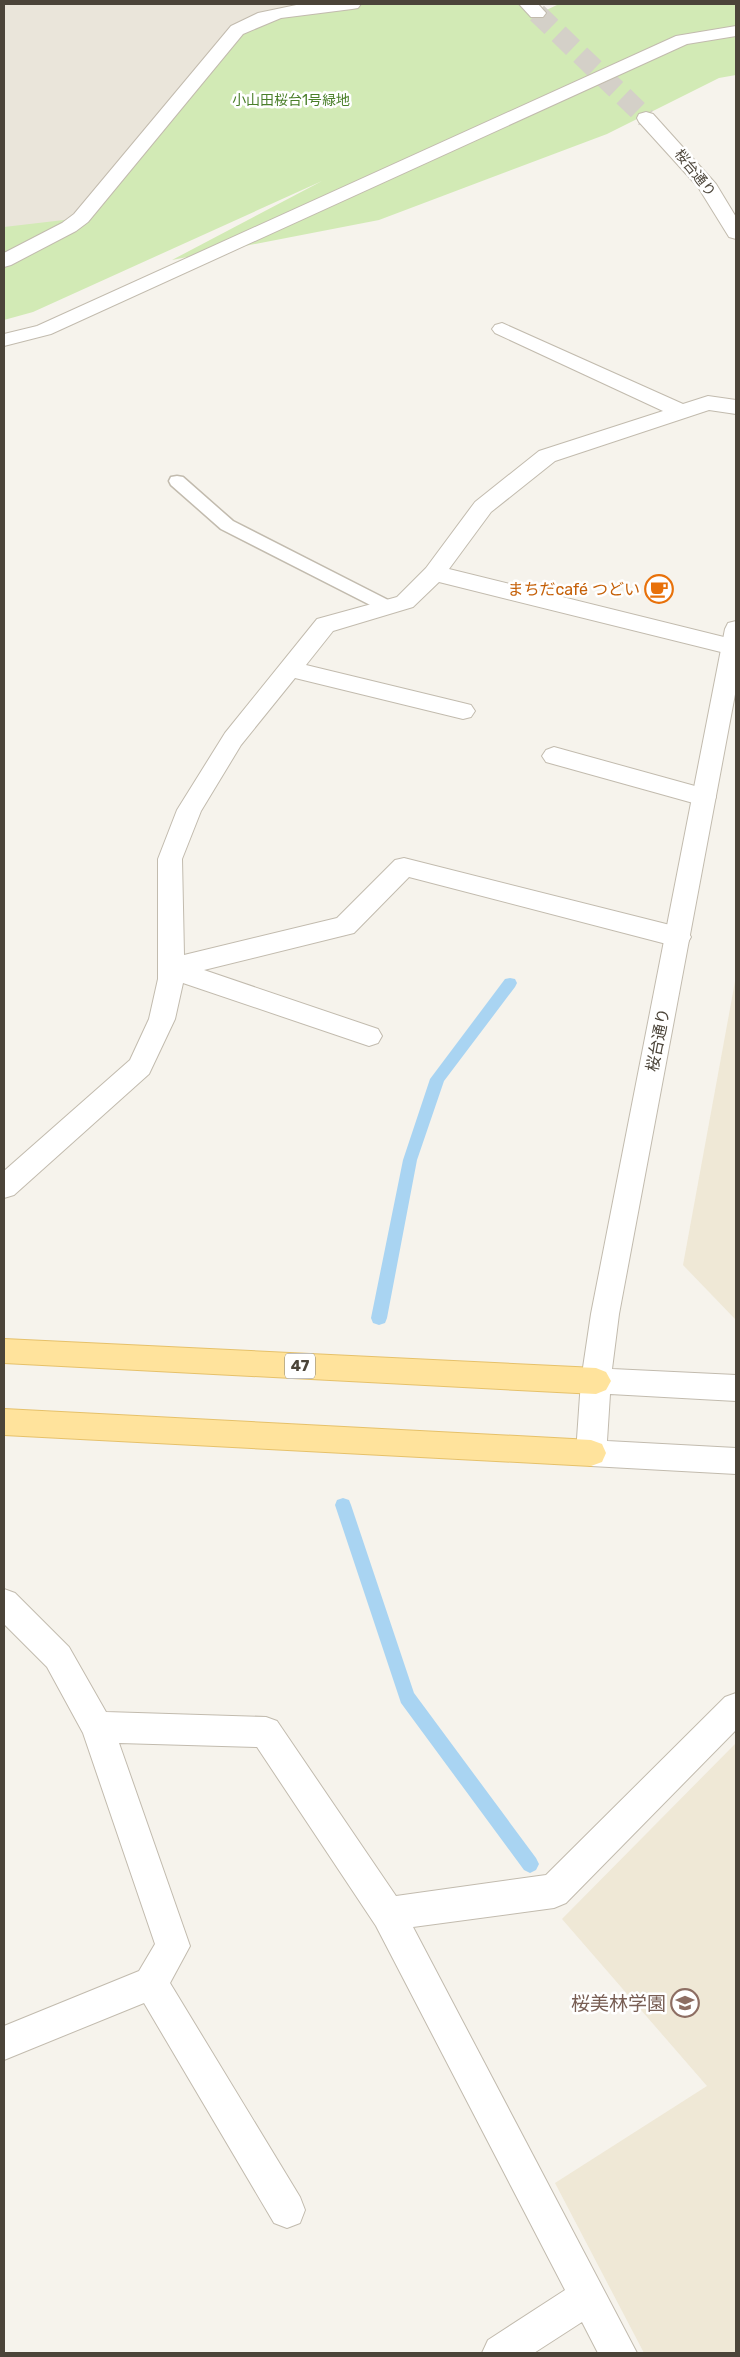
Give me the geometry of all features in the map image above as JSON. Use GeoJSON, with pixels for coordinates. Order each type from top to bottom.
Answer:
{"type":"FeatureCollection","features":[{"type":"Feature","properties":{"kind":"main road","name":"47"},"geometry":{"type":"LineString","coordinates":[[4,1351],[596,1381]]}},
{"type":"Feature","properties":{"kind":"main road"},"geometry":{"type":"LineString","coordinates":[[4,1422],[591,1453]]}},
{"type":"Feature","properties":{"kind":"street"},"geometry":{"type":"LineString","coordinates":[[4,261],[69,227],[81,218],[237,30],[249,22],[281,12],[352,4]]}},
{"type":"Feature","properties":{"kind":"street"},"geometry":{"type":"LineString","coordinates":[[4,340],[44,330],[682,40],[736,31]]}},
{"type":"Feature","properties":{"kind":"street","name":"桜台通り"},"geometry":{"type":"LineString","coordinates":[[646,118],[706,184],[736,233]]}},
{"type":"Feature","properties":{"kind":"street"},"geometry":{"type":"LineString","coordinates":[[502,329],[681,411]]}},
{"type":"Feature","properties":{"kind":"street"},"geometry":{"type":"LineString","coordinates":[[4,1187],[140,1067],[162,1019],[171,979],[170,859],[189,810],[233,739],[325,626],[405,602],[434,572],[483,507],[547,456],[708,403],[736,407]]}},
{"type":"Feature","properties":{"kind":"street"},"geometry":{"type":"LineString","coordinates":[[434,572],[734,638]]}},
{"type":"Feature","properties":{"kind":"street","name":"桜台通り"},"geometry":{"type":"LineString","coordinates":[[591,1453],[596,1381],[605,1314],[734,638]]}},
{"type":"Feature","properties":{"kind":"street"},"geometry":{"type":"LineString","coordinates":[[290,669],[463,710]]}},
{"type":"Feature","properties":{"kind":"street"},"geometry":{"type":"LineString","coordinates":[[554,756],[704,797]]}},
{"type":"Feature","properties":{"kind":"street"},"geometry":{"type":"LineString","coordinates":[[170,968],[344,926],[404,867],[678,937]]}},
{"type":"Feature","properties":{"kind":"street"},"geometry":{"type":"LineString","coordinates":[[170,968],[369,1036]]}},
{"type":"Feature","properties":{"kind":"street"},"geometry":{"type":"LineString","coordinates":[[596,1381],[736,1388]]}},
{"type":"Feature","properties":{"kind":"street"},"geometry":{"type":"LineString","coordinates":[[591,1453],[736,1461]]}},
{"type":"Feature","properties":{"kind":"street"},"geometry":{"type":"LineString","coordinates":[[4,1603],[58,1657],[97,1727],[173,1946],[151,1983],[4,2043]]}},
{"type":"Feature","properties":{"kind":"street"},"geometry":{"type":"LineString","coordinates":[[388,1914],[554,1891],[736,1708]]}},
{"type":"Feature","properties":{"kind":"street"},"geometry":{"type":"LineString","coordinates":[[97,1727],[266,1732],[388,1914],[618,2353]]}},
{"type":"Feature","properties":{"kind":"street"},"geometry":{"type":"LineString","coordinates":[[151,1983],[286,2210]]}},
{"type":"Feature","properties":{"kind":"street"},"geometry":{"type":"LineString","coordinates":[[501,2353],[588,2296]]}},
{"type":"Feature","properties":{"kind":"lane"},"geometry":{"type":"LineString","coordinates":[[178,481],[227,525],[388,607]]}},
{"type":"Feature","properties":{"kind":"shaded area"},"geometry":{"type":"Polygon","coordinates":[[[4,4],[480,4],[4,304],[4,4]]]}},
{"type":"Feature","properties":{"kind":"shaded area"},"geometry":{"type":"Polygon","coordinates":[[[736,976],[736,1320],[683,1265],[736,976]]]}},
{"type":"Feature","properties":{"kind":"shaded area","name":"桜美林学園"},"geometry":{"type":"Polygon","coordinates":[[[736,1743],[736,2353],[644,2353],[555,2183],[707,2086],[562,1919],[736,1743]]]}},
{"type":"Feature","properties":{"kind":"green space","name":"小山田桜台1号緑地"},"geometry":{"type":"Polygon","coordinates":[[[352,4],[528,4],[538,14],[559,4],[736,4],[736,75],[719,78],[607,134],[379,220],[172,260],[322,181],[33,312],[4,320],[4,227],[81,218],[237,30],[281,12],[352,4]]]}},
{"type":"Feature","properties":{"kind":"waterway"},"geometry":{"type":"LineString","coordinates":[[379,1318],[410,1160],[437,1079],[510,983]]}},
{"type":"Feature","properties":{"kind":"waterway"},"geometry":{"type":"LineString","coordinates":[[343,1505],[407,1697],[530,1864]]}},
{"type":"Feature","properties":{"kind":"tunnel"},"geometry":{"type":"LineString","coordinates":[[537,13],[646,118]]}},
{"type":"Feature","properties":{"kind":"place","name":"まちだcafé つどい"},"geometry":{"type":"Point","coordinates":[659,589]}},
{"type":"Feature","properties":{"kind":"place","name":"桜美林学園"},"geometry":{"type":"Point","coordinates":[685,2003]}}]}
